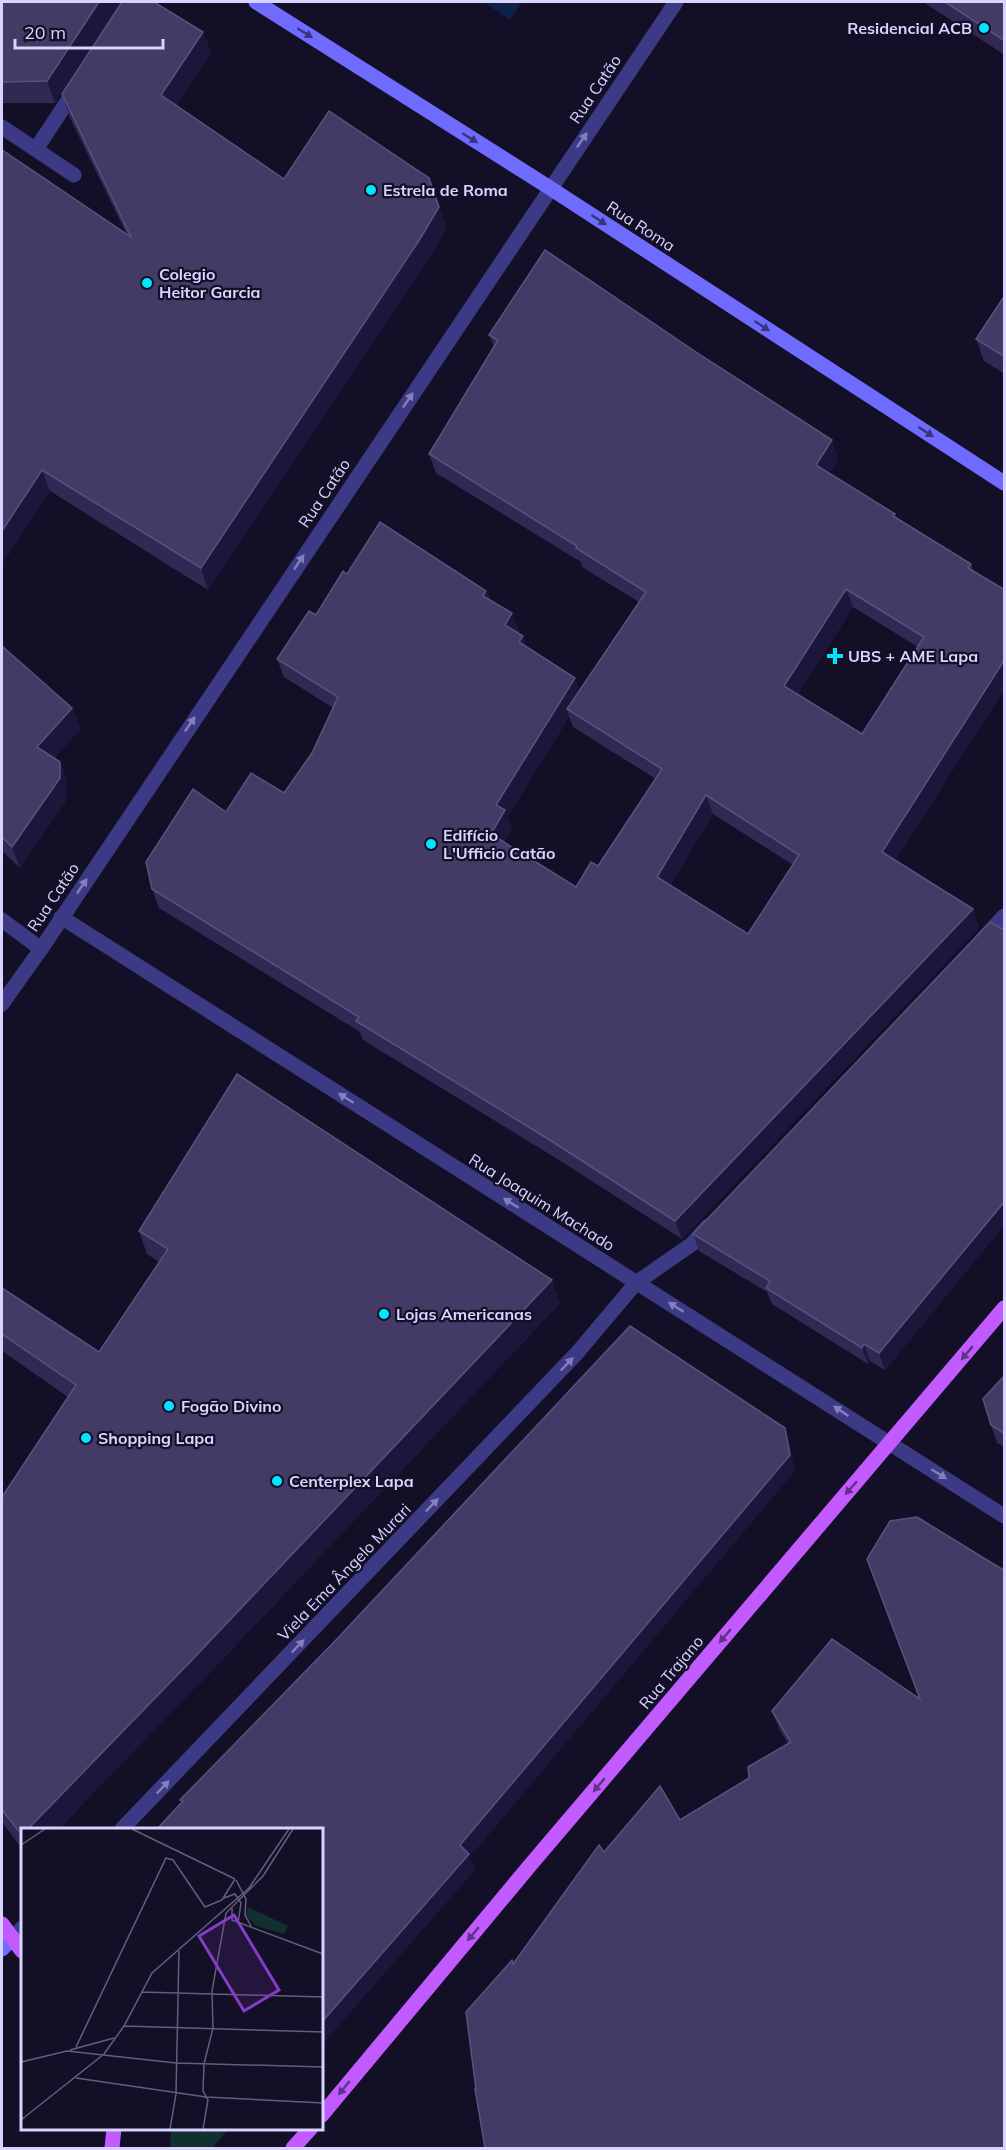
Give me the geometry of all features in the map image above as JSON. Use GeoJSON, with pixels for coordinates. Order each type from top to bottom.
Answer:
{"type":"FeatureCollection","features":[{"type":"Feature","properties":{"kind":"main road","name":"Rua Trajano"},"geometry":{"type":"LineString","coordinates":[[322,2115],[1005,1308]]}},
{"type":"Feature","properties":{"kind":"main road"},"geometry":{"type":"LineString","coordinates":[[2,1924],[18,1933]]}},
{"type":"Feature","properties":{"kind":"main road"},"geometry":{"type":"LineString","coordinates":[[111,2148],[114,2129]]}},
{"type":"Feature","properties":{"kind":"main road"},"geometry":{"type":"LineString","coordinates":[[293,2148],[309,2129]]}},
{"type":"Feature","properties":{"kind":"street","name":"Rua Roma"},"geometry":{"type":"LineString","coordinates":[[256,2],[550,188],[1005,483]]}},
{"type":"Feature","properties":{"kind":"street","name":"Rua Catão"},"geometry":{"type":"LineString","coordinates":[[2,1004],[676,2]]}},
{"type":"Feature","properties":{"kind":"street"},"geometry":{"type":"LineString","coordinates":[[36,149],[88,70]]}},
{"type":"Feature","properties":{"kind":"street"},"geometry":{"type":"LineString","coordinates":[[2,126],[74,175]]}},
{"type":"Feature","properties":{"kind":"street"},"geometry":{"type":"LineString","coordinates":[[972,950],[1005,916]]}},
{"type":"Feature","properties":{"kind":"street","name":"Rua Joaquim Machado"},"geometry":{"type":"LineString","coordinates":[[61,917],[1005,1516]]}},
{"type":"Feature","properties":{"kind":"street"},"geometry":{"type":"LineString","coordinates":[[2,920],[41,949]]}},
{"type":"Feature","properties":{"kind":"street","name":"Viela Ema Ângelo Murari"},"geometry":{"type":"LineString","coordinates":[[123,1828],[577,1353],[636,1282],[692,1244],[716,1218]]}},
{"type":"Feature","properties":{"kind":"street"},"geometry":{"type":"LineString","coordinates":[[2,1949],[18,1933]]}},
{"type":"Feature","properties":{"kind":"green space"},"geometry":{"type":"Polygon","coordinates":[[[171,2129],[228,2129],[212,2148],[170,2148],[171,2129]]]}},
{"type":"Feature","properties":{"kind":"water"},"geometry":{"type":"Polygon","coordinates":[[[486,2],[522,2],[510,20],[486,2]]]}},
{"type":"Feature","properties":{"kind":"building"},"geometry":{"type":"Polygon","coordinates":[[[2,2],[99,2],[47,81],[2,82],[2,2]]]}},
{"type":"Feature","properties":{"kind":"building"},"geometry":{"type":"Polygon","coordinates":[[[122,2],[154,2],[203,32],[161,95],[284,179],[329,111],[429,178],[439,207],[201,568],[42,470],[2,531],[2,150],[131,237],[62,94],[122,2]]]}},
{"type":"Feature","properties":{"kind":"building"},"geometry":{"type":"Polygon","coordinates":[[[945,2],[1005,2],[1005,41],[945,2]]]}},
{"type":"Feature","properties":{"kind":"building"},"geometry":{"type":"Polygon","coordinates":[[[545,250],[832,440],[816,465],[971,564],[968,568],[1005,590],[1005,659],[882,852],[973,909],[675,1221],[553,1142],[356,1021],[359,1017],[152,889],[146,862],[193,789],[226,812],[251,773],[284,793],[312,753],[338,697],[277,659],[309,611],[316,615],[343,571],[347,574],[380,522],[486,591],[483,596],[512,613],[505,625],[523,636],[519,642],[575,678],[496,805],[505,810],[491,834],[576,887],[591,862],[598,866],[662,769],[567,709],[646,592],[429,454],[498,340],[489,335],[545,250]],[[846,589],[784,686],[862,734],[924,637],[846,589]],[[706,795],[657,877],[748,934],[799,855],[706,795]]]}},
{"type":"Feature","properties":{"kind":"building"},"geometry":{"type":"Polygon","coordinates":[[[1005,295],[1005,357],[976,339],[1005,295]]]}},
{"type":"Feature","properties":{"kind":"building"},"geometry":{"type":"Polygon","coordinates":[[[2,646],[72,708],[37,747],[60,762],[60,778],[12,847],[2,837],[2,646]]]}},
{"type":"Feature","properties":{"kind":"building"},"geometry":{"type":"Polygon","coordinates":[[[990,922],[1002,929],[1005,926],[1005,1201],[879,1353],[864,1344],[862,1348],[766,1288],[770,1281],[693,1234],[990,922]]]}},
{"type":"Feature","properties":{"kind":"building"},"geometry":{"type":"Polygon","coordinates":[[[237,1074],[552,1280],[191,1661],[29,1828],[21,1828],[21,1834],[2,1810],[2,1497],[76,1385],[2,1334],[2,1288],[99,1352],[168,1249],[139,1231],[237,1074]]]}},
{"type":"Feature","properties":{"kind":"building"},"geometry":{"type":"Polygon","coordinates":[[[630,1326],[785,1428],[790,1455],[460,1845],[469,1854],[322,2022],[322,1828],[158,1828],[183,1801],[180,1800],[335,1641],[630,1326]]]}},
{"type":"Feature","properties":{"kind":"building"},"geometry":{"type":"Polygon","coordinates":[[[1005,1375],[1005,1434],[991,1425],[983,1399],[1005,1375]]]}},
{"type":"Feature","properties":{"kind":"building"},"geometry":{"type":"Polygon","coordinates":[[[917,1517],[1005,1571],[1005,2148],[485,2148],[466,2012],[512,1960],[513,1964],[599,1845],[604,1852],[660,1786],[680,1820],[749,1778],[748,1767],[791,1742],[772,1711],[832,1639],[920,1699],[867,1559],[890,1521],[917,1517]]]}},
{"type":"Feature","properties":{"kind":"place","name":"Residencial ACB"},"geometry":{"type":"Point","coordinates":[984,28]}},
{"type":"Feature","properties":{"kind":"place","name":"Estrela de Roma"},"geometry":{"type":"Point","coordinates":[371,190]}},
{"type":"Feature","properties":{"kind":"place","name":"Colegio Heitor Garcia"},"geometry":{"type":"Point","coordinates":[147,283]}},
{"type":"Feature","properties":{"kind":"place","name":"UBS + AME Lapa"},"geometry":{"type":"Point","coordinates":[835,656]}},
{"type":"Feature","properties":{"kind":"place","name":"Edifício L'Ufficio Catão"},"geometry":{"type":"Point","coordinates":[431,844]}},
{"type":"Feature","properties":{"kind":"place","name":"Lojas Americanas"},"geometry":{"type":"Point","coordinates":[384,1314]}},
{"type":"Feature","properties":{"kind":"place","name":"Fogão Divino"},"geometry":{"type":"Point","coordinates":[169,1406]}},
{"type":"Feature","properties":{"kind":"place","name":"Shopping Lapa"},"geometry":{"type":"Point","coordinates":[86,1438]}},
{"type":"Feature","properties":{"kind":"place","name":"Centerplex Lapa"},"geometry":{"type":"Point","coordinates":[277,1481]}}]}
